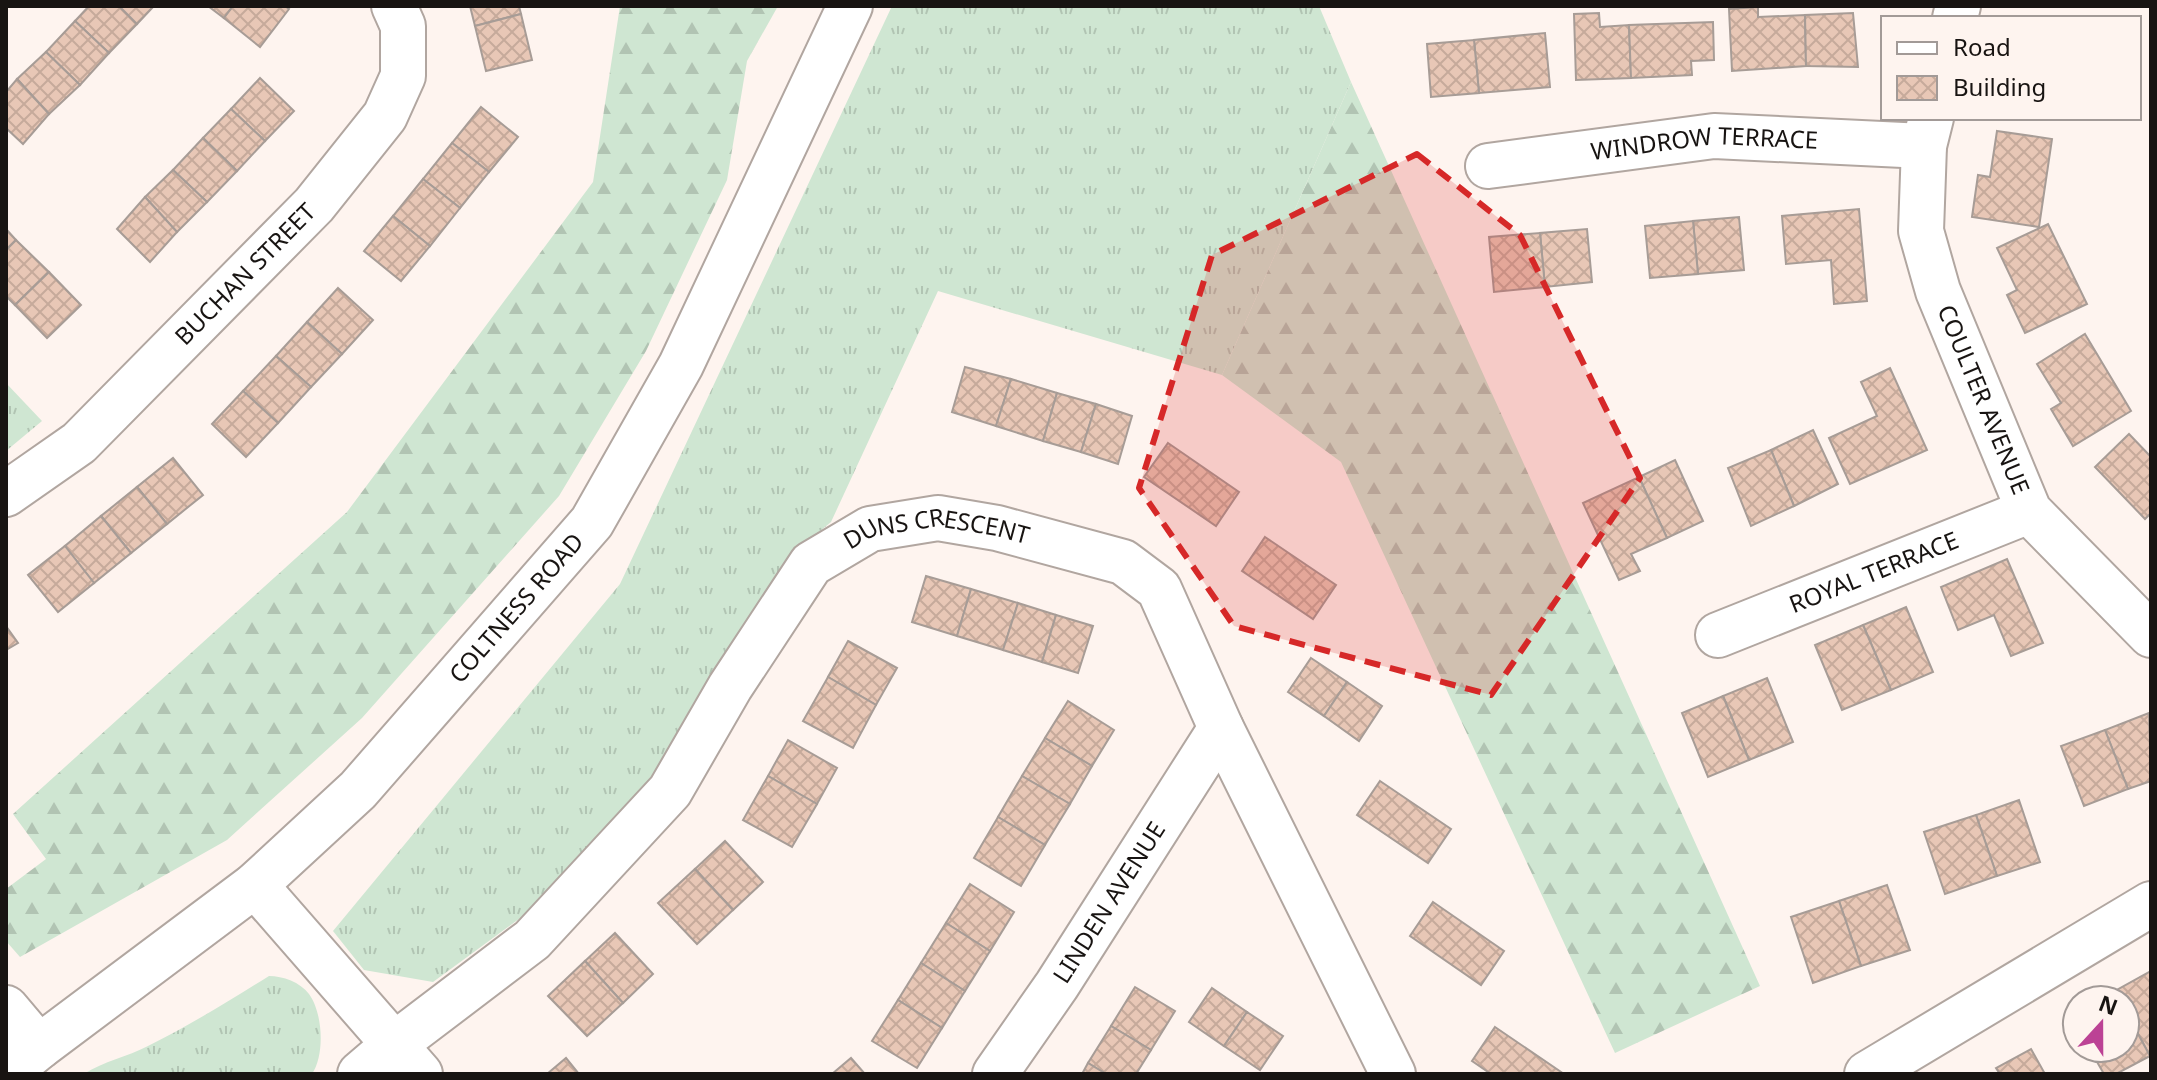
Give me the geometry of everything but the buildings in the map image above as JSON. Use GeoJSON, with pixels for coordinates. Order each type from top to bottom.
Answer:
{"type":"FeatureCollection","features":[{"type":"Feature","properties":{"kind":"street","name":"BUCHAN STREET"},"geometry":{"type":"LineString","coordinates":[[6,494],[79,443],[303,217],[332,183],[385,116],[403,76],[403,26],[394,6]]}},
{"type":"Feature","properties":{"kind":"street","name":"COLTNESS ROAD"},"geometry":{"type":"LineString","coordinates":[[6,1074],[255,885],[358,790],[592,522],[681,365],[850,6]]}},
{"type":"Feature","properties":{"kind":"street","name":"WINDROW TERRACE"},"geometry":{"type":"LineString","coordinates":[[1488,166],[1714,136],[1927,132]]}},
{"type":"Feature","properties":{"kind":"street","name":"COULTER AVENUE"},"geometry":{"type":"LineString","coordinates":[[1927,132],[1921,231],[1938,291],[2029,511],[2150,633]]}},
{"type":"Feature","properties":{"kind":"street","name":"ROYAL TERRACE"},"geometry":{"type":"LineString","coordinates":[[1718,635],[2029,511]]}},
{"type":"Feature","properties":{"kind":"street","name":"DUNS CRESCENT"},"geometry":{"type":"LineString","coordinates":[[360,1074],[408,1059],[543,929],[670,791],[730,687],[811,564],[870,529],[938,518],[997,528],[1123,562],[1159,589],[1221,728],[1393,1074]]}},
{"type":"Feature","properties":{"kind":"street","name":"LINDEN AVENUE"},"geometry":{"type":"LineString","coordinates":[[995,1074],[1057,985],[1221,728]]}},
{"type":"Feature","properties":{"kind":"street"},"geometry":{"type":"LineString","coordinates":[[255,885],[408,1059]]}},
{"type":"Feature","properties":{"kind":"street"},"geometry":{"type":"LineString","coordinates":[[1867,1074],[2151,904]]}},
{"type":"Feature","properties":{"kind":"street"},"geometry":{"type":"LineString","coordinates":[[6,1008],[39,1047]]}},
{"type":"Feature","properties":{"kind":"highlighted area"},"geometry":{"type":"Polygon","coordinates":[[[1417,154],[1520,235],[1640,478],[1491,695],[1234,626],[1139,488],[1212,255],[1417,154]]]}},
{"type":"Feature","properties":{"kind":"green space"},"geometry":{"type":"Polygon","coordinates":[[[620,6],[778,6],[747,61],[727,180],[646,351],[559,496],[362,718],[227,840],[20,957],[6,941],[6,889],[46,859],[13,814],[347,512],[593,182],[620,6]]]}},
{"type":"Feature","properties":{"kind":"green space"},"geometry":{"type":"Polygon","coordinates":[[[892,6],[1319,6],[1351,82],[1222,375],[938,291],[831,522],[802,546],[646,785],[549,897],[433,982],[364,970],[333,931],[620,584],[892,6]]]}},
{"type":"Feature","properties":{"kind":"green space"},"geometry":{"type":"Polygon","coordinates":[[[1351,82],[1760,986],[1615,1053],[1341,462],[1222,375],[1351,82]]]}},
{"type":"Feature","properties":{"kind":"green space"},"geometry":{"type":"Polygon","coordinates":[[[6,383],[42,421],[6,451],[6,383]]]}},
{"type":"Feature","properties":{"kind":"green space"},"geometry":{"type":"Polygon","coordinates":[[[269,976],[296,983],[314,1002],[321,1034],[319,1056],[312,1074],[84,1074],[164,1038],[269,976]]]}}]}
